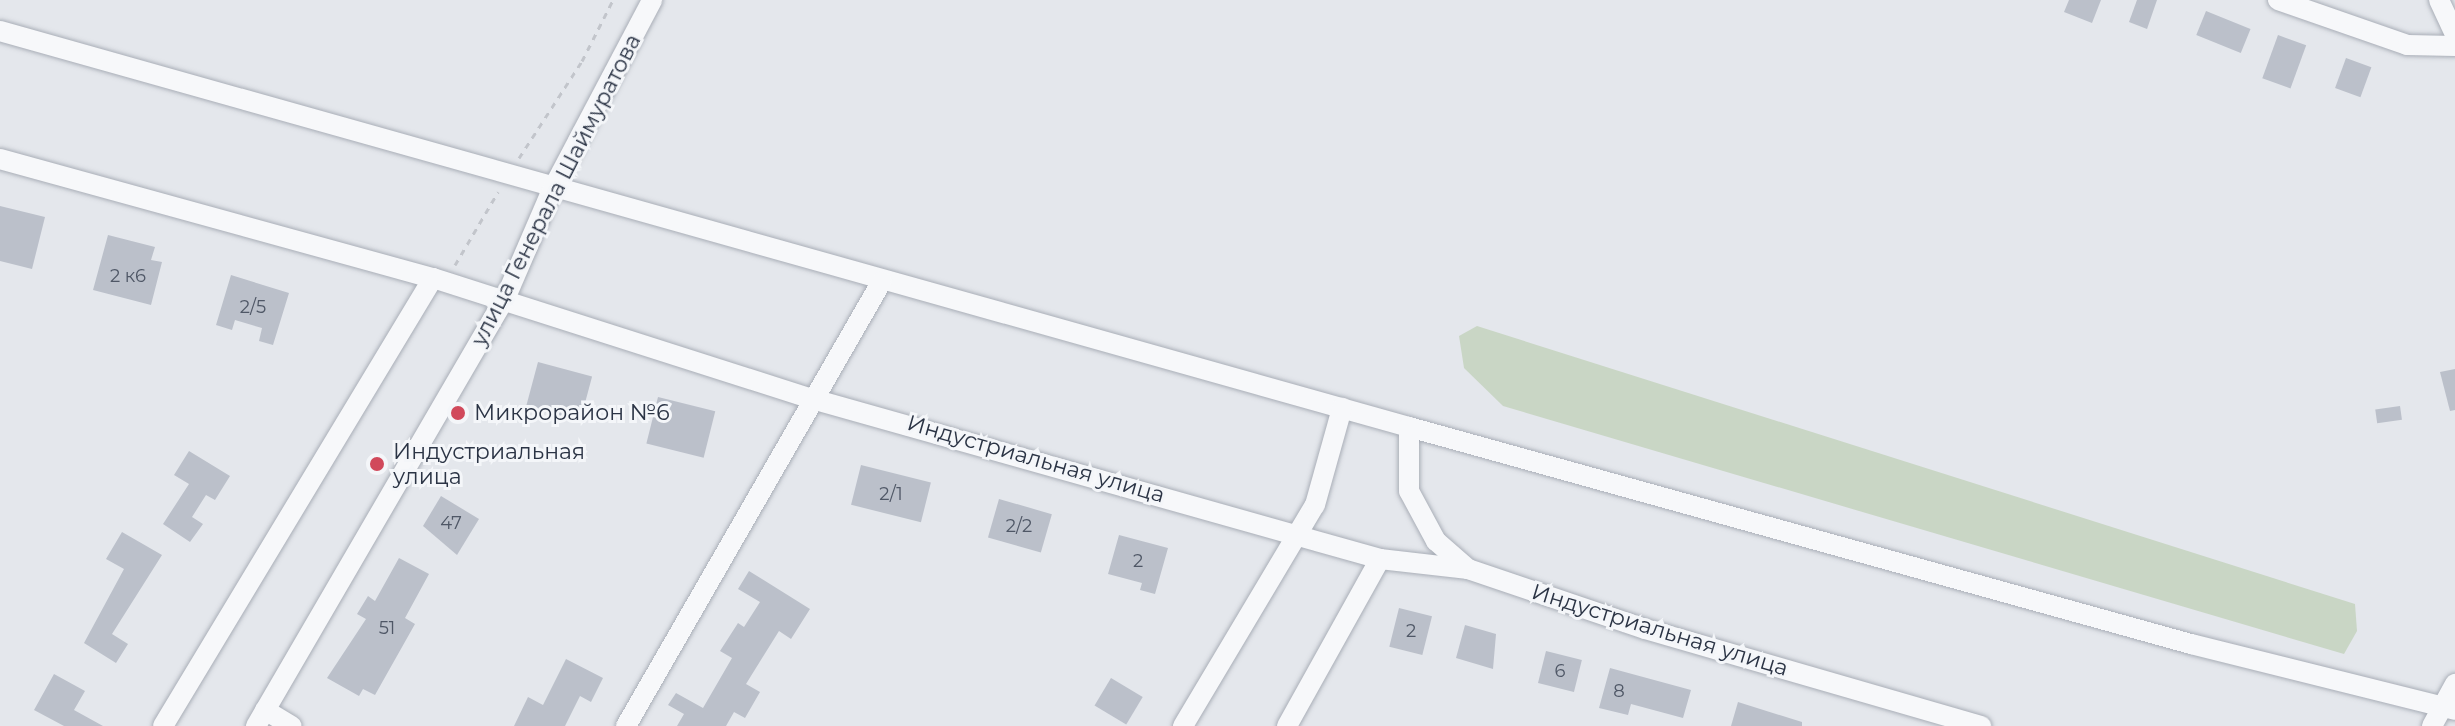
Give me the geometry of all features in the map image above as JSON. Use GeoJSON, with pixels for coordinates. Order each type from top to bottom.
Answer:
{"type":"FeatureCollection","features":[{"type":"Feature","properties":{"kind":"street","name":"улица Генерала Шаймуратова"},"geometry":{"type":"LineString","coordinates":[[292,726],[260,718],[505,299],[552,190],[652,0]]}},
{"type":"Feature","properties":{"kind":"street"},"geometry":{"type":"LineString","coordinates":[[2278,0],[2407,45],[2455,46]]}},
{"type":"Feature","properties":{"kind":"street"},"geometry":{"type":"LineString","coordinates":[[2439,0],[2455,35]]}},
{"type":"Feature","properties":{"kind":"street"},"geometry":{"type":"LineString","coordinates":[[0,31],[552,190],[2191,644],[2449,709]]}},
{"type":"Feature","properties":{"kind":"street","name":"Индустриальная улица"},"geometry":{"type":"LineString","coordinates":[[0,159],[505,299],[816,400],[1297,533],[1380,559],[1468,569],[1645,629],[1981,726]]}},
{"type":"Feature","properties":{"kind":"street"},"geometry":{"type":"LineString","coordinates":[[163,726],[439,280]]}},
{"type":"Feature","properties":{"kind":"street"},"geometry":{"type":"LineString","coordinates":[[626,726],[882,281]]}},
{"type":"Feature","properties":{"kind":"street"},"geometry":{"type":"LineString","coordinates":[[1183,726],[1315,505],[1342,408]]}},
{"type":"Feature","properties":{"kind":"street"},"geometry":{"type":"LineString","coordinates":[[1409,427],[1409,491],[1436,541],[1468,569]]}},
{"type":"Feature","properties":{"kind":"street"},"geometry":{"type":"LineString","coordinates":[[1287,726],[1380,559]]}},
{"type":"Feature","properties":{"kind":"street"},"geometry":{"type":"LineString","coordinates":[[2432,726],[2449,709],[2455,684]]}},
{"type":"Feature","properties":{"kind":"path"},"geometry":{"type":"LineString","coordinates":[[439,280],[582,61],[613,0]]}},
{"type":"Feature","properties":{"kind":"green space"},"geometry":{"type":"Polygon","coordinates":[[[1477,326],[2355,604],[2357,631],[2344,654],[1503,406],[1464,368],[1459,336],[1477,326]]]}},
{"type":"Feature","properties":{"kind":"building"},"geometry":{"type":"Polygon","coordinates":[[[2069,0],[2101,0],[2092,23],[2064,12],[2069,0]]]}},
{"type":"Feature","properties":{"kind":"building"},"geometry":{"type":"Polygon","coordinates":[[[2137,0],[2157,0],[2147,29],[2129,22],[2137,0]]]}},
{"type":"Feature","properties":{"kind":"building"},"geometry":{"type":"Polygon","coordinates":[[[2206,11],[2251,29],[2241,53],[2196,35],[2206,11]]]}},
{"type":"Feature","properties":{"kind":"building"},"geometry":{"type":"Polygon","coordinates":[[[2278,35],[2306,45],[2290,88],[2262,78],[2278,35]]]}},
{"type":"Feature","properties":{"kind":"building"},"geometry":{"type":"Polygon","coordinates":[[[2346,58],[2371,67],[2360,97],[2335,88],[2346,58]]]}},
{"type":"Feature","properties":{"kind":"building"},"geometry":{"type":"Polygon","coordinates":[[[0,206],[45,217],[32,269],[0,261],[0,206]]]}},
{"type":"Feature","properties":{"kind":"building"},"geometry":{"type":"Polygon","coordinates":[[[108,235],[155,247],[151,260],[162,262],[151,305],[93,290],[108,235]]]}},
{"type":"Feature","properties":{"kind":"building"},"geometry":{"type":"Polygon","coordinates":[[[231,275],[289,293],[273,345],[259,341],[262,328],[235,320],[232,330],[216,325],[231,275]]]}},
{"type":"Feature","properties":{"kind":"building"},"geometry":{"type":"Polygon","coordinates":[[[538,362],[592,376],[580,422],[526,407],[538,362]]]}},
{"type":"Feature","properties":{"kind":"building"},"geometry":{"type":"Polygon","coordinates":[[[2455,369],[2455,410],[2450,411],[2440,372],[2455,369]]]}},
{"type":"Feature","properties":{"kind":"building"},"geometry":{"type":"Polygon","coordinates":[[[658,397],[715,411],[704,458],[646,444],[658,397]]]}},
{"type":"Feature","properties":{"kind":"building"},"geometry":{"type":"Polygon","coordinates":[[[2400,406],[2402,420],[2377,423],[2375,409],[2400,406]]]}},
{"type":"Feature","properties":{"kind":"building"},"geometry":{"type":"Polygon","coordinates":[[[189,451],[230,476],[215,500],[206,495],[192,517],[203,524],[190,542],[163,524],[189,484],[174,475],[189,451]]]}},
{"type":"Feature","properties":{"kind":"building"},"geometry":{"type":"Polygon","coordinates":[[[861,465],[931,482],[921,522],[851,505],[861,465]]]}},
{"type":"Feature","properties":{"kind":"building"},"geometry":{"type":"Polygon","coordinates":[[[441,496],[479,519],[457,555],[423,526],[441,496]]]}},
{"type":"Feature","properties":{"kind":"building"},"geometry":{"type":"Polygon","coordinates":[[[999,499],[1052,514],[1041,553],[988,537],[999,499]]]}},
{"type":"Feature","properties":{"kind":"building"},"geometry":{"type":"Polygon","coordinates":[[[122,532],[162,555],[112,634],[128,644],[116,663],[84,643],[124,569],[106,559],[122,532]]]}},
{"type":"Feature","properties":{"kind":"building"},"geometry":{"type":"Polygon","coordinates":[[[1119,535],[1168,548],[1155,594],[1140,590],[1142,583],[1108,574],[1119,535]]]}},
{"type":"Feature","properties":{"kind":"building"},"geometry":{"type":"Polygon","coordinates":[[[399,558],[429,574],[405,618],[415,624],[375,695],[363,689],[359,696],[327,678],[366,619],[357,614],[368,596],[375,601],[399,558]]]}},
{"type":"Feature","properties":{"kind":"building"},"geometry":{"type":"Polygon","coordinates":[[[749,571],[810,609],[791,639],[779,631],[746,684],[760,692],[745,718],[734,712],[726,726],[677,726],[684,714],[668,705],[676,693],[703,708],[732,658],[720,651],[738,623],[744,627],[760,602],[738,589],[749,571]]]}},
{"type":"Feature","properties":{"kind":"building"},"geometry":{"type":"Polygon","coordinates":[[[1399,608],[1432,616],[1422,655],[1389,647],[1399,608]]]}},
{"type":"Feature","properties":{"kind":"building"},"geometry":{"type":"Polygon","coordinates":[[[1465,625],[1496,634],[1493,669],[1456,658],[1465,625]]]}},
{"type":"Feature","properties":{"kind":"building"},"geometry":{"type":"Polygon","coordinates":[[[1546,651],[1582,660],[1574,692],[1538,683],[1546,651]]]}},
{"type":"Feature","properties":{"kind":"building"},"geometry":{"type":"Polygon","coordinates":[[[566,659],[603,678],[591,702],[580,696],[565,726],[514,726],[528,697],[543,705],[566,659]]]}},
{"type":"Feature","properties":{"kind":"building"},"geometry":{"type":"Polygon","coordinates":[[[1610,668],[1691,690],[1683,718],[1631,704],[1628,715],[1599,708],[1610,668]]]}},
{"type":"Feature","properties":{"kind":"building"},"geometry":{"type":"Polygon","coordinates":[[[54,674],[85,691],[74,710],[103,726],[64,726],[34,710],[54,674]]]}},
{"type":"Feature","properties":{"kind":"building"},"geometry":{"type":"Polygon","coordinates":[[[1111,678],[1143,697],[1126,724],[1095,705],[1111,678]]]}},
{"type":"Feature","properties":{"kind":"building"},"geometry":{"type":"Polygon","coordinates":[[[1738,702],[1802,722],[1802,726],[1731,726],[1738,702]]]}},
{"type":"Feature","properties":{"kind":"place","name":"Микрорайон №6"},"geometry":{"type":"Point","coordinates":[458,413]}},
{"type":"Feature","properties":{"kind":"place","name":"Индустриальная улица"},"geometry":{"type":"Point","coordinates":[377,464]}}]}
